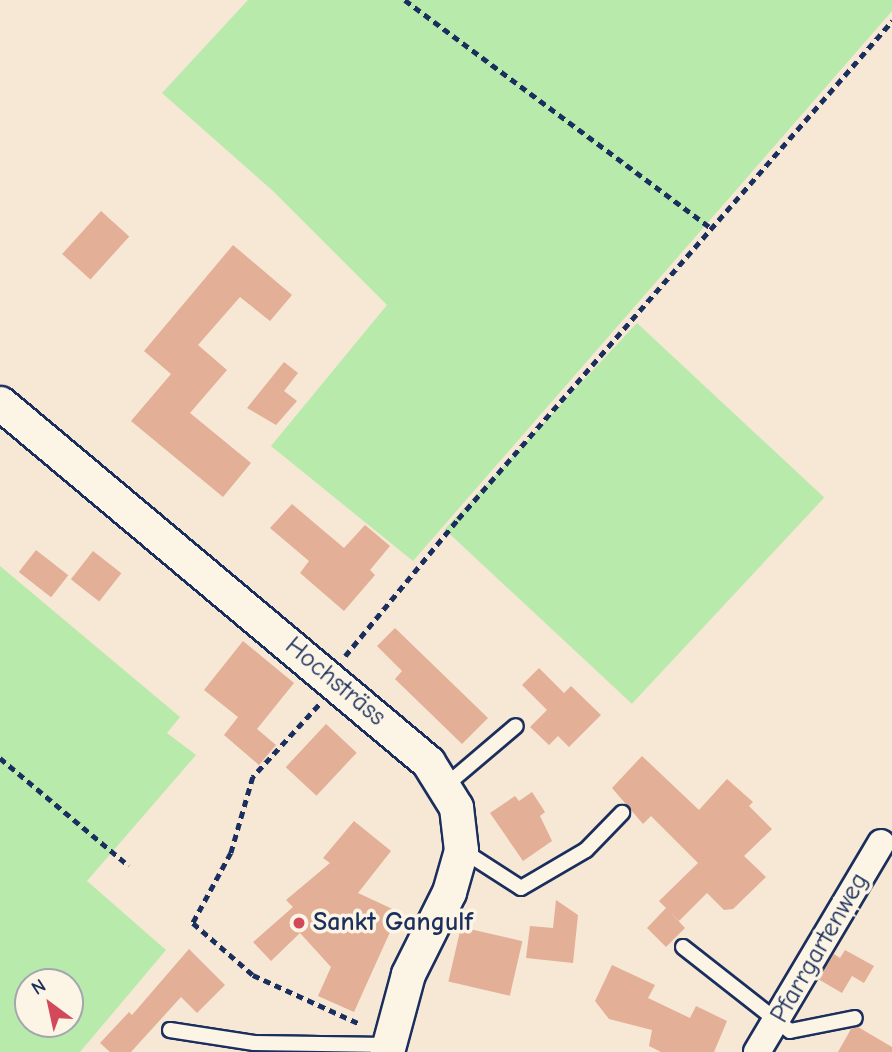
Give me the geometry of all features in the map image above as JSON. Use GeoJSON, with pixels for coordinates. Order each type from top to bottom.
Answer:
{"type":"FeatureCollection","features":[{"type":"Feature","properties":{"kind":"street","name":"Hochsträss"},"geometry":{"type":"LineString","coordinates":[[0,403],[428,762],[444,787],[456,807],[461,850],[449,892],[408,974],[388,1044]]}},
{"type":"Feature","properties":{"kind":"street","name":"Pfarrgartenweg"},"geometry":{"type":"LineString","coordinates":[[757,1052],[777,1023],[881,843]]}},
{"type":"Feature","properties":{"kind":"lane"},"geometry":{"type":"LineString","coordinates":[[444,787],[516,726]]}},
{"type":"Feature","properties":{"kind":"lane"},"geometry":{"type":"LineString","coordinates":[[461,850],[521,888],[586,850],[622,813]]}},
{"type":"Feature","properties":{"kind":"lane"},"geometry":{"type":"LineString","coordinates":[[683,947],[790,1031],[855,1018]]}},
{"type":"Feature","properties":{"kind":"lane"},"geometry":{"type":"LineString","coordinates":[[170,1030],[254,1043],[388,1044]]}},
{"type":"Feature","properties":{"kind":"path"},"geometry":{"type":"LineString","coordinates":[[405,0],[712,229]]}},
{"type":"Feature","properties":{"kind":"path"},"geometry":{"type":"LineString","coordinates":[[388,1044],[253,975],[193,923],[231,853],[253,777],[333,680],[458,519],[892,21]]}},
{"type":"Feature","properties":{"kind":"path"},"geometry":{"type":"LineString","coordinates":[[0,758],[129,866]]}},
{"type":"Feature","properties":{"kind":"green space"},"geometry":{"type":"Polygon","coordinates":[[[248,0],[892,0],[892,11],[413,561],[271,446],[387,305],[273,191],[162,93],[248,0]]]}},
{"type":"Feature","properties":{"kind":"green space"},"geometry":{"type":"Polygon","coordinates":[[[637,323],[824,498],[632,704],[445,529],[637,323]]]}},
{"type":"Feature","properties":{"kind":"green space"},"geometry":{"type":"Polygon","coordinates":[[[0,566],[180,717],[167,733],[196,755],[87,881],[166,950],[80,1052],[0,1052],[0,566]]]}},
{"type":"Feature","properties":{"kind":"building"},"geometry":{"type":"Polygon","coordinates":[[[101,211],[129,236],[90,280],[62,254],[101,211]]]}},
{"type":"Feature","properties":{"kind":"building"},"geometry":{"type":"Polygon","coordinates":[[[233,245],[292,295],[270,321],[240,297],[198,345],[227,370],[190,413],[251,463],[223,497],[131,421],[171,374],[144,351],[233,245]]]}},
{"type":"Feature","properties":{"kind":"building"},"geometry":{"type":"Polygon","coordinates":[[[284,362],[298,373],[284,391],[297,401],[276,425],[247,408],[284,362]]]}},
{"type":"Feature","properties":{"kind":"building"},"geometry":{"type":"Polygon","coordinates":[[[292,504],[344,548],[365,525],[390,546],[370,570],[375,575],[344,611],[300,573],[309,561],[270,528],[292,504]]]}},
{"type":"Feature","properties":{"kind":"building"},"geometry":{"type":"Polygon","coordinates":[[[36,550],[68,575],[51,597],[19,572],[36,550]]]}},
{"type":"Feature","properties":{"kind":"building"},"geometry":{"type":"Polygon","coordinates":[[[93,551],[121,573],[99,602],[71,579],[93,551]]]}},
{"type":"Feature","properties":{"kind":"building"},"geometry":{"type":"Polygon","coordinates":[[[395,628],[488,718],[462,744],[395,679],[402,671],[377,646],[395,628]]]}},
{"type":"Feature","properties":{"kind":"building"},"geometry":{"type":"Polygon","coordinates":[[[243,641],[294,683],[257,729],[276,745],[259,765],[224,735],[238,717],[204,690],[243,641]]]}},
{"type":"Feature","properties":{"kind":"building"},"geometry":{"type":"Polygon","coordinates":[[[539,668],[564,693],[571,686],[601,715],[569,747],[558,736],[549,745],[530,727],[547,710],[522,685],[539,668]]]}},
{"type":"Feature","properties":{"kind":"building"},"geometry":{"type":"Polygon","coordinates":[[[326,724],[357,753],[316,796],[286,767],[326,724]]]}},
{"type":"Feature","properties":{"kind":"building"},"geometry":{"type":"Polygon","coordinates":[[[642,756],[699,810],[727,779],[753,802],[749,806],[772,829],[744,856],[766,877],[733,909],[724,910],[707,893],[679,921],[669,911],[685,928],[666,947],[647,928],[666,908],[659,901],[698,863],[651,816],[643,824],[612,788],[642,756]]]}},
{"type":"Feature","properties":{"kind":"building"},"geometry":{"type":"Polygon","coordinates":[[[532,792],[545,812],[540,816],[552,841],[523,861],[490,813],[515,796],[519,801],[532,792]]]}},
{"type":"Feature","properties":{"kind":"building"},"geometry":{"type":"Polygon","coordinates":[[[354,821],[391,851],[358,893],[399,912],[354,1012],[318,996],[331,967],[300,933],[271,961],[253,942],[293,907],[286,900],[330,863],[323,858],[354,821]]]}},
{"type":"Feature","properties":{"kind":"building"},"geometry":{"type":"Polygon","coordinates":[[[556,900],[578,915],[573,963],[526,958],[530,926],[553,928],[556,900]]]}},
{"type":"Feature","properties":{"kind":"building"},"geometry":{"type":"Polygon","coordinates":[[[461,927],[522,941],[510,996],[448,982],[461,927]]]}},
{"type":"Feature","properties":{"kind":"building"},"geometry":{"type":"Polygon","coordinates":[[[189,949],[225,985],[197,1013],[181,997],[131,1052],[110,1052],[100,1043],[129,1012],[132,1015],[189,949]]]}},
{"type":"Feature","properties":{"kind":"building"},"geometry":{"type":"Polygon","coordinates":[[[845,950],[874,966],[864,983],[852,976],[842,993],[818,979],[834,954],[840,958],[845,950]]]}},
{"type":"Feature","properties":{"kind":"building"},"geometry":{"type":"Polygon","coordinates":[[[612,965],[655,985],[648,998],[690,1018],[696,1006],[727,1021],[714,1052],[661,1052],[649,1046],[652,1030],[609,1019],[595,1001],[612,965]]]}},
{"type":"Feature","properties":{"kind":"building"},"geometry":{"type":"Polygon","coordinates":[[[858,1027],[892,1047],[892,1052],[838,1052],[851,1029],[858,1027]]]}},
{"type":"Feature","properties":{"kind":"place","name":"Sankt Gangulf"},"geometry":{"type":"Point","coordinates":[299,923]}}]}
